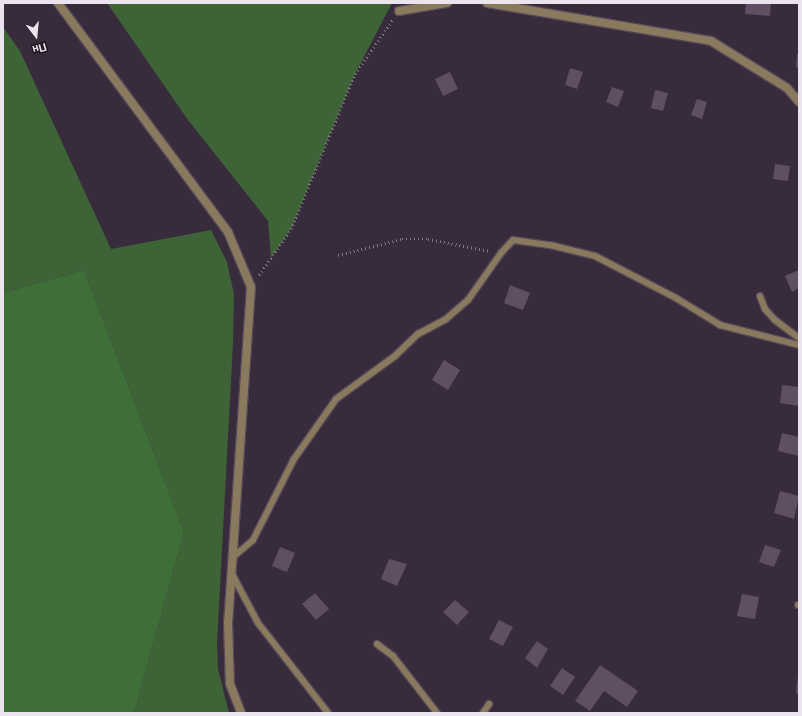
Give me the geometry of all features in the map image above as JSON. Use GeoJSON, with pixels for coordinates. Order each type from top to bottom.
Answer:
{"type":"FeatureCollection","features":[{"type":"Feature","properties":{"kind":"street"},"geometry":{"type":"LineString","coordinates":[[58,3],[228,232],[250,287],[228,622],[230,684],[241,713]]}},
{"type":"Feature","properties":{"kind":"street"},"geometry":{"type":"LineString","coordinates":[[399,11],[447,3]]}},
{"type":"Feature","properties":{"kind":"street"},"geometry":{"type":"LineString","coordinates":[[487,3],[711,41],[787,88],[799,102]]}},
{"type":"Feature","properties":{"kind":"lane"},"geometry":{"type":"LineString","coordinates":[[233,557],[253,540],[294,458],[336,399],[395,356],[418,334],[446,319],[468,300],[500,253],[512,240],[550,245],[595,256],[676,298],[720,325],[799,345]]}},
{"type":"Feature","properties":{"kind":"lane"},"geometry":{"type":"LineString","coordinates":[[760,296],[765,309],[775,320],[799,338]]}},
{"type":"Feature","properties":{"kind":"lane"},"geometry":{"type":"LineString","coordinates":[[232,574],[258,623],[328,713]]}},
{"type":"Feature","properties":{"kind":"lane"},"geometry":{"type":"LineString","coordinates":[[377,644],[393,656],[438,713]]}},
{"type":"Feature","properties":{"kind":"lane"},"geometry":{"type":"LineString","coordinates":[[483,713],[489,704]]}},
{"type":"Feature","properties":{"kind":"path"},"geometry":{"type":"LineString","coordinates":[[250,287],[291,229],[355,74],[399,11]]}},
{"type":"Feature","properties":{"kind":"path"},"geometry":{"type":"LineString","coordinates":[[338,255],[402,239],[428,239],[500,253]]}},
{"type":"Feature","properties":{"kind":"green space"},"geometry":{"type":"Polygon","coordinates":[[[107,3],[392,3],[355,74],[291,229],[271,258],[268,221],[188,120],[107,3]]]}},
{"type":"Feature","properties":{"kind":"green space"},"geometry":{"type":"Polygon","coordinates":[[[3,27],[20,51],[111,249],[211,230],[227,262],[234,294],[233,344],[217,643],[218,669],[229,713],[134,713],[184,532],[84,270],[3,293],[3,27]]]}},
{"type":"Feature","properties":{"kind":"green space"},"geometry":{"type":"Polygon","coordinates":[[[84,270],[184,532],[134,713],[3,713],[3,293],[84,270]]]}},
{"type":"Feature","properties":{"kind":"building"},"geometry":{"type":"Polygon","coordinates":[[[746,3],[771,3],[770,16],[745,14],[746,3]]]}},
{"type":"Feature","properties":{"kind":"building"},"geometry":{"type":"Polygon","coordinates":[[[797,54],[799,54],[799,68],[796,67],[797,54]]]}},
{"type":"Feature","properties":{"kind":"building"},"geometry":{"type":"Polygon","coordinates":[[[570,68],[583,72],[577,89],[565,85],[570,68]]]}},
{"type":"Feature","properties":{"kind":"building"},"geometry":{"type":"Polygon","coordinates":[[[450,72],[458,89],[443,96],[435,79],[450,72]]]}},
{"type":"Feature","properties":{"kind":"building"},"geometry":{"type":"Polygon","coordinates":[[[612,87],[624,91],[618,107],[606,102],[612,87]]]}},
{"type":"Feature","properties":{"kind":"building"},"geometry":{"type":"Polygon","coordinates":[[[655,90],[668,93],[663,111],[651,108],[655,90]]]}},
{"type":"Feature","properties":{"kind":"building"},"geometry":{"type":"Polygon","coordinates":[[[697,99],[707,102],[702,119],[691,115],[697,99]]]}},
{"type":"Feature","properties":{"kind":"building"},"geometry":{"type":"Polygon","coordinates":[[[775,164],[790,166],[788,181],[773,179],[775,164]]]}},
{"type":"Feature","properties":{"kind":"building"},"geometry":{"type":"Polygon","coordinates":[[[799,270],[799,288],[792,292],[785,276],[799,270]]]}},
{"type":"Feature","properties":{"kind":"building"},"geometry":{"type":"Polygon","coordinates":[[[510,285],[530,293],[523,310],[504,303],[510,285]]]}},
{"type":"Feature","properties":{"kind":"building"},"geometry":{"type":"Polygon","coordinates":[[[444,360],[460,370],[448,390],[432,380],[444,360]]]}},
{"type":"Feature","properties":{"kind":"building"},"geometry":{"type":"Polygon","coordinates":[[[782,385],[799,387],[799,406],[780,403],[782,385]]]}},
{"type":"Feature","properties":{"kind":"building"},"geometry":{"type":"Polygon","coordinates":[[[782,433],[799,437],[799,456],[778,451],[782,433]]]}},
{"type":"Feature","properties":{"kind":"building"},"geometry":{"type":"Polygon","coordinates":[[[780,491],[799,496],[794,519],[774,513],[780,491]]]}},
{"type":"Feature","properties":{"kind":"building"},"geometry":{"type":"Polygon","coordinates":[[[765,545],[781,550],[774,567],[759,562],[765,545]]]}},
{"type":"Feature","properties":{"kind":"building"},"geometry":{"type":"Polygon","coordinates":[[[280,547],[295,553],[287,572],[272,566],[280,547]]]}},
{"type":"Feature","properties":{"kind":"building"},"geometry":{"type":"Polygon","coordinates":[[[389,559],[407,564],[397,586],[381,579],[389,559]]]}},
{"type":"Feature","properties":{"kind":"building"},"geometry":{"type":"Polygon","coordinates":[[[315,593],[329,609],[316,620],[302,604],[315,593]]]}},
{"type":"Feature","properties":{"kind":"building"},"geometry":{"type":"Polygon","coordinates":[[[742,594],[759,597],[755,619],[737,616],[742,594]]]}},
{"type":"Feature","properties":{"kind":"building"},"geometry":{"type":"Polygon","coordinates":[[[455,600],[469,612],[457,625],[443,612],[455,600]]]}},
{"type":"Feature","properties":{"kind":"building"},"geometry":{"type":"Polygon","coordinates":[[[499,620],[513,627],[503,646],[489,639],[499,620]]]}},
{"type":"Feature","properties":{"kind":"building"},"geometry":{"type":"Polygon","coordinates":[[[537,641],[548,649],[537,668],[525,658],[537,641]]]}},
{"type":"Feature","properties":{"kind":"building"},"geometry":{"type":"Polygon","coordinates":[[[600,665],[638,691],[627,707],[604,691],[590,711],[575,701],[600,665]]]}},
{"type":"Feature","properties":{"kind":"building"},"geometry":{"type":"Polygon","coordinates":[[[562,668],[575,677],[563,695],[550,686],[562,668]]]}},
{"type":"Feature","properties":{"kind":"building"},"geometry":{"type":"Polygon","coordinates":[[[799,675],[799,694],[796,693],[799,675]]]}}]}
